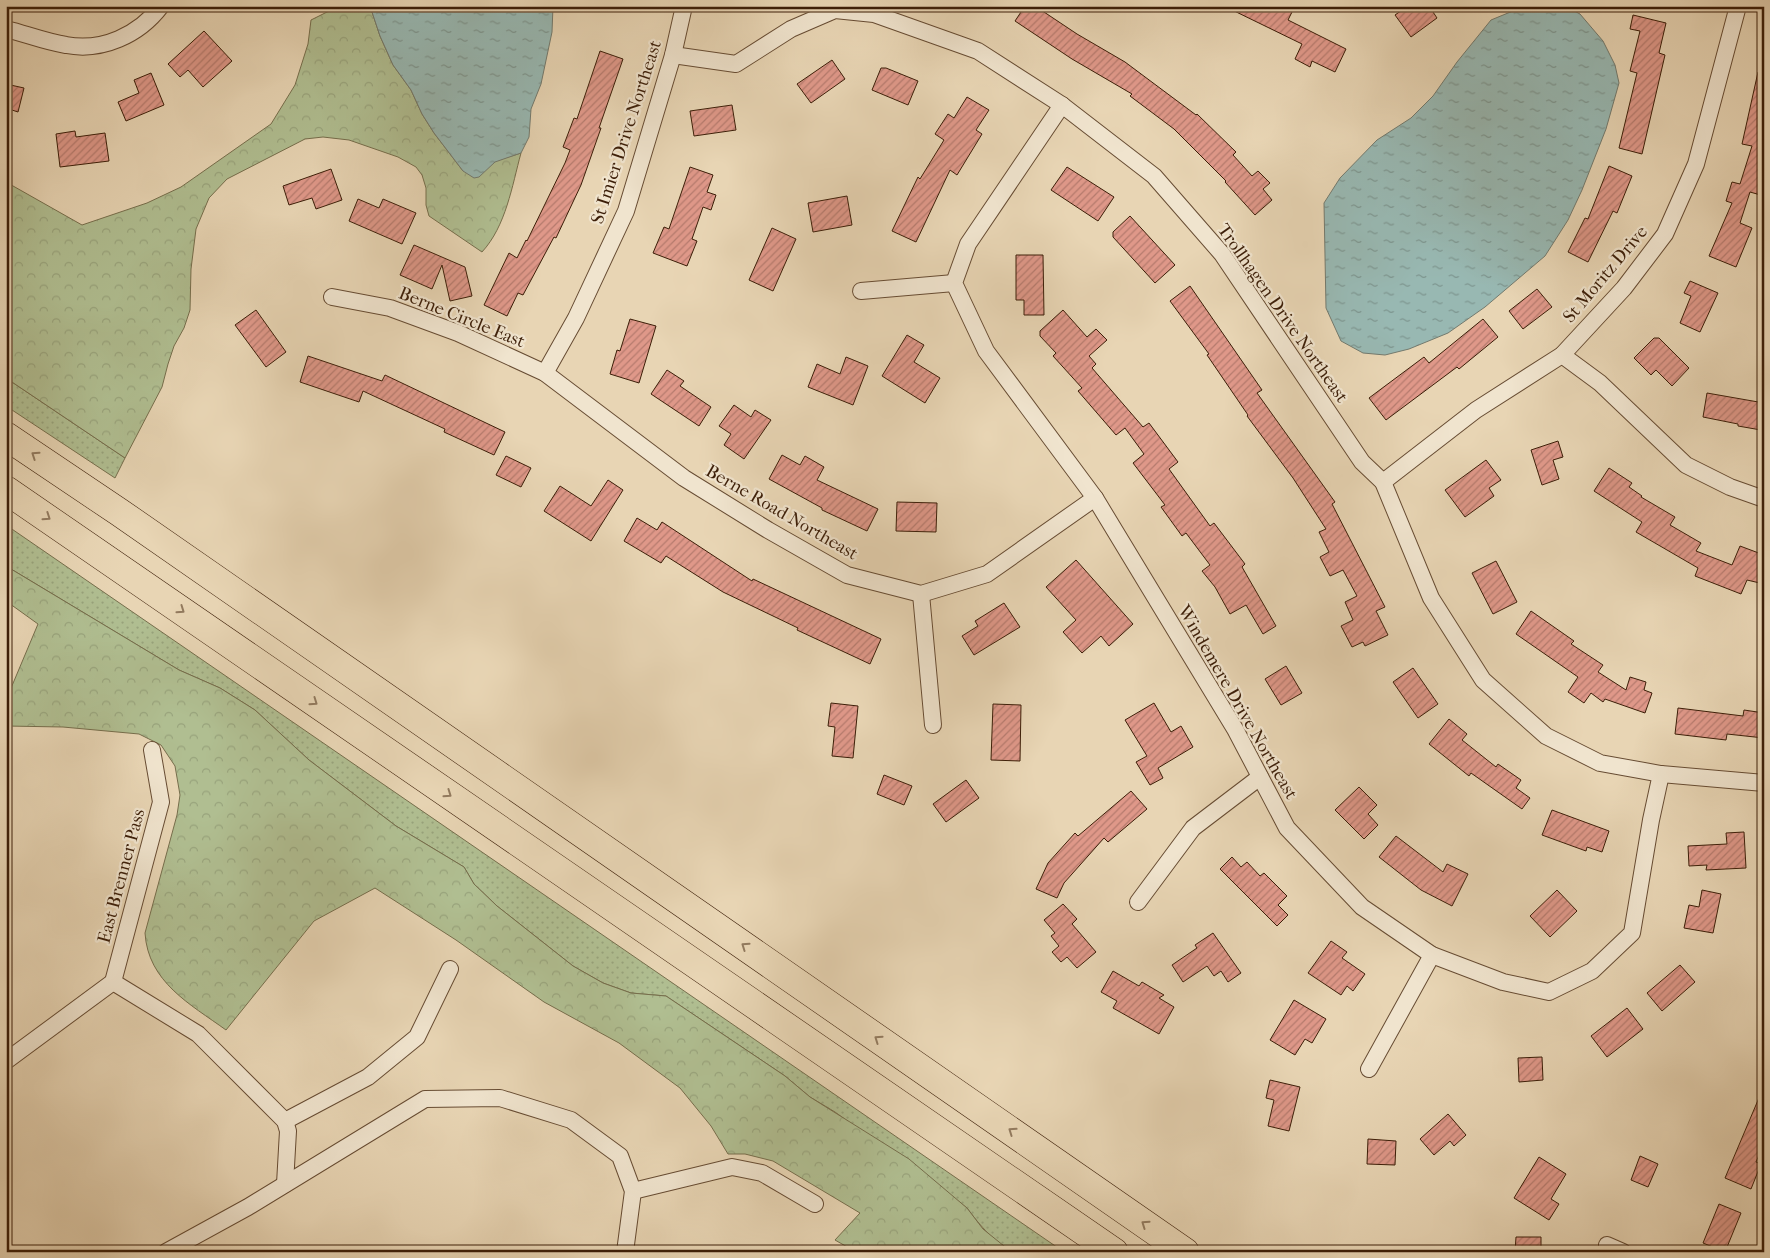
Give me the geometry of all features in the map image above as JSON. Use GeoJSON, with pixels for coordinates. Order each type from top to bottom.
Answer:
{"type":"FeatureCollection","features":[{"type":"Feature","properties":{"kind":"highway"},"geometry":{"type":"LineString","coordinates":[[6,436],[1185,1252]]}},
{"type":"Feature","properties":{"kind":"highway"},"geometry":{"type":"LineString","coordinates":[[6,490],[1114,1252]]}},
{"type":"Feature","properties":{"kind":"street"},"geometry":{"type":"LineString","coordinates":[[6,29],[66,46],[88,47],[108,43],[132,33],[153,17],[161,6]]}},
{"type":"Feature","properties":{"kind":"street","name":"St Imier Drive Northeast"},"geometry":{"type":"LineString","coordinates":[[546,373],[576,318],[626,211],[674,55],[684,6]]}},
{"type":"Feature","properties":{"kind":"street","name":"St Moritz Drive"},"geometry":{"type":"LineString","coordinates":[[1383,482],[1476,410],[1562,355],[1624,288],[1665,234],[1696,164],[1738,6]]}},
{"type":"Feature","properties":{"kind":"street","name":"Trollhagen Drive Northeast"},"geometry":{"type":"LineString","coordinates":[[674,55],[736,64],[791,29],[835,10],[874,14],[978,51],[1062,104],[1154,176],[1222,254],[1362,462],[1383,482],[1431,598],[1483,680],[1546,736],[1600,763],[1661,774],[1764,783]]}},
{"type":"Feature","properties":{"kind":"street"},"geometry":{"type":"LineString","coordinates":[[860,291],[954,283],[968,244],[1062,104]]}},
{"type":"Feature","properties":{"kind":"street","name":"Windemere Drive Northeast"},"geometry":{"type":"LineString","coordinates":[[954,283],[986,351],[1095,498],[1235,729],[1287,828],[1362,907],[1432,955],[1504,982],[1549,992],[1592,970],[1632,933],[1651,820],[1661,774]]}},
{"type":"Feature","properties":{"kind":"street","name":"Berne Circle East"},"geometry":{"type":"LineString","coordinates":[[332,297],[390,308],[458,333],[546,373]]}},
{"type":"Feature","properties":{"kind":"street"},"geometry":{"type":"LineString","coordinates":[[1562,355],[1600,383],[1686,464],[1730,487],[1764,499]]}},
{"type":"Feature","properties":{"kind":"street","name":"Berne Road Northeast"},"geometry":{"type":"LineString","coordinates":[[546,373],[684,478],[768,530],[847,575],[921,594]]}},
{"type":"Feature","properties":{"kind":"street"},"geometry":{"type":"LineString","coordinates":[[933,725],[921,594],[987,574],[1095,498]]}},
{"type":"Feature","properties":{"kind":"street","name":"East Brenner Pass"},"geometry":{"type":"LineString","coordinates":[[113,982],[161,802],[152,750]]}},
{"type":"Feature","properties":{"kind":"street"},"geometry":{"type":"LineString","coordinates":[[1138,902],[1193,828],[1260,777]]}},
{"type":"Feature","properties":{"kind":"street"},"geometry":{"type":"LineString","coordinates":[[1368,1068],[1432,955]]}},
{"type":"Feature","properties":{"kind":"street"},"geometry":{"type":"LineString","coordinates":[[285,1122],[368,1078],[417,1037],[450,969]]}},
{"type":"Feature","properties":{"kind":"street"},"geometry":{"type":"LineString","coordinates":[[6,1061],[113,982],[198,1034],[285,1122],[288,1131],[285,1184]]}},
{"type":"Feature","properties":{"kind":"street"},"geometry":{"type":"LineString","coordinates":[[166,1252],[248,1207],[425,1099],[500,1098],[571,1120],[620,1156],[634,1190],[625,1252]]}},
{"type":"Feature","properties":{"kind":"street"},"geometry":{"type":"LineString","coordinates":[[634,1190],[732,1167],[762,1172],[815,1204]]}},
{"type":"Feature","properties":{"kind":"street"},"geometry":{"type":"LineString","coordinates":[[1607,1245],[1623,1252]]}},
{"type":"Feature","properties":{"kind":"green space"},"geometry":{"type":"Polygon","coordinates":[[[339,6],[370,6],[380,36],[393,65],[411,90],[422,114],[434,133],[463,171],[521,153],[503,218],[490,242],[482,252],[429,216],[426,205],[426,188],[422,175],[416,167],[398,157],[349,140],[323,137],[305,139],[227,179],[209,198],[196,229],[191,269],[190,310],[184,328],[174,346],[162,387],[125,458],[6,378],[6,182],[82,225],[147,203],[181,187],[271,124],[295,85],[308,44],[311,20],[339,6]]]}},
{"type":"Feature","properties":{"kind":"green space"},"geometry":{"type":"Polygon","coordinates":[[[6,378],[125,458],[115,478],[6,406],[6,378]]]}},
{"type":"Feature","properties":{"kind":"green space"},"geometry":{"type":"Polygon","coordinates":[[[6,525],[1064,1252],[1022,1253],[1003,1246],[967,1208],[835,1112],[810,1097],[785,1076],[666,996],[631,993],[603,983],[573,966],[497,906],[474,884],[464,867],[396,826],[309,760],[255,710],[220,688],[179,670],[6,566],[6,525]]]}},
{"type":"Feature","properties":{"kind":"green space"},"geometry":{"type":"Polygon","coordinates":[[[6,566],[179,670],[220,688],[255,710],[309,760],[396,826],[464,867],[474,884],[497,906],[573,966],[603,983],[631,993],[666,996],[785,1076],[810,1097],[909,1159],[967,1208],[983,1229],[1004,1246],[1016,1252],[856,1252],[835,1240],[860,1213],[773,1161],[745,1154],[728,1154],[711,1126],[680,1088],[619,1043],[544,1002],[456,940],[375,888],[314,921],[226,1030],[185,1001],[173,990],[162,978],[148,950],[145,933],[177,815],[180,795],[175,766],[161,745],[139,734],[63,727],[6,726],[6,700],[38,624],[6,601],[6,566]]]}},
{"type":"Feature","properties":{"kind":"water"},"geometry":{"type":"Polygon","coordinates":[[[370,6],[553,6],[552,32],[541,84],[531,109],[529,137],[521,153],[495,162],[479,177],[474,178],[463,171],[434,133],[422,114],[411,90],[393,65],[380,36],[370,6]]]}},
{"type":"Feature","properties":{"kind":"water"},"geometry":{"type":"Polygon","coordinates":[[[1525,6],[1565,6],[1580,14],[1603,41],[1615,65],[1619,83],[1606,129],[1568,220],[1545,256],[1485,307],[1448,333],[1409,349],[1385,355],[1363,353],[1341,341],[1326,308],[1324,203],[1340,178],[1377,140],[1411,118],[1433,96],[1457,62],[1491,20],[1525,6]]]}},
{"type":"Feature","properties":{"kind":"building"},"geometry":{"type":"Polygon","coordinates":[[[1025,6],[1035,6],[1077,34],[1125,62],[1197,114],[1236,152],[1233,155],[1252,176],[1258,171],[1270,183],[1263,189],[1272,200],[1255,215],[1226,181],[1174,129],[1130,96],[1132,94],[1072,59],[1015,21],[1025,6]]]}},
{"type":"Feature","properties":{"kind":"building"},"geometry":{"type":"Polygon","coordinates":[[[1224,6],[1295,6],[1288,20],[1346,49],[1335,72],[1312,61],[1310,67],[1295,59],[1302,44],[1224,6]]]}},
{"type":"Feature","properties":{"kind":"building"},"geometry":{"type":"Polygon","coordinates":[[[1408,6],[1429,6],[1437,18],[1411,37],[1395,15],[1408,6]]]}},
{"type":"Feature","properties":{"kind":"building"},"geometry":{"type":"Polygon","coordinates":[[[1633,15],[1666,23],[1659,53],[1665,55],[1642,154],[1619,148],[1637,73],[1630,71],[1640,31],[1630,29],[1633,15]]]}},
{"type":"Feature","properties":{"kind":"building"},"geometry":{"type":"Polygon","coordinates":[[[204,31],[232,61],[203,87],[188,70],[180,77],[168,64],[204,31]]]}},
{"type":"Feature","properties":{"kind":"building"},"geometry":{"type":"Polygon","coordinates":[[[600,51],[623,59],[581,185],[556,238],[554,237],[523,295],[518,293],[507,316],[484,305],[509,253],[517,258],[527,241],[565,163],[570,150],[563,147],[574,118],[577,119],[600,51]]]}},
{"type":"Feature","properties":{"kind":"building"},"geometry":{"type":"Polygon","coordinates":[[[832,60],[845,79],[811,103],[797,84],[832,60]]]}},
{"type":"Feature","properties":{"kind":"building"},"geometry":{"type":"Polygon","coordinates":[[[881,68],[886,68],[918,81],[908,105],[872,90],[881,68]]]}},
{"type":"Feature","properties":{"kind":"building"},"geometry":{"type":"Polygon","coordinates":[[[1758,72],[1764,73],[1764,196],[1750,192],[1740,223],[1752,228],[1736,267],[1709,256],[1732,203],[1726,201],[1732,182],[1740,184],[1752,146],[1742,144],[1758,72]]]}},
{"type":"Feature","properties":{"kind":"building"},"geometry":{"type":"Polygon","coordinates":[[[151,73],[164,105],[126,121],[118,102],[139,93],[134,80],[151,73]]]}},
{"type":"Feature","properties":{"kind":"building"},"geometry":{"type":"Polygon","coordinates":[[[6,84],[24,88],[18,112],[6,108],[6,84]]]}},
{"type":"Feature","properties":{"kind":"building"},"geometry":{"type":"Polygon","coordinates":[[[967,97],[989,110],[976,130],[982,134],[957,175],[950,170],[916,242],[892,231],[918,177],[920,179],[944,140],[935,134],[948,114],[954,118],[967,97]]]}},
{"type":"Feature","properties":{"kind":"building"},"geometry":{"type":"Polygon","coordinates":[[[732,105],[736,130],[694,136],[690,111],[732,105]]]}},
{"type":"Feature","properties":{"kind":"building"},"geometry":{"type":"Polygon","coordinates":[[[75,131],[76,137],[105,133],[109,161],[60,167],[56,134],[75,131]]]}},
{"type":"Feature","properties":{"kind":"building"},"geometry":{"type":"Polygon","coordinates":[[[1609,166],[1632,176],[1617,213],[1613,211],[1588,262],[1568,252],[1585,218],[1588,219],[1609,166]]]}},
{"type":"Feature","properties":{"kind":"building"},"geometry":{"type":"Polygon","coordinates":[[[690,167],[713,175],[707,192],[716,195],[711,210],[703,207],[692,239],[697,241],[687,266],[653,253],[664,227],[669,229],[690,167]]]}},
{"type":"Feature","properties":{"kind":"building"},"geometry":{"type":"Polygon","coordinates":[[[1067,167],[1114,197],[1098,221],[1051,190],[1067,167]]]}},
{"type":"Feature","properties":{"kind":"building"},"geometry":{"type":"Polygon","coordinates":[[[331,169],[342,200],[316,209],[312,198],[289,205],[283,186],[331,169]]]}},
{"type":"Feature","properties":{"kind":"building"},"geometry":{"type":"Polygon","coordinates":[[[847,196],[852,225],[813,232],[808,203],[847,196]]]}},
{"type":"Feature","properties":{"kind":"building"},"geometry":{"type":"Polygon","coordinates":[[[358,199],[379,208],[383,199],[416,213],[402,244],[349,221],[358,199]]]}},
{"type":"Feature","properties":{"kind":"building"},"geometry":{"type":"Polygon","coordinates":[[[1130,216],[1175,265],[1155,283],[1113,237],[1113,232],[1130,216]]]}},
{"type":"Feature","properties":{"kind":"building"},"geometry":{"type":"Polygon","coordinates":[[[772,228],[796,239],[773,291],[749,280],[772,228]]]}},
{"type":"Feature","properties":{"kind":"building"},"geometry":{"type":"Polygon","coordinates":[[[414,245],[465,267],[472,296],[450,301],[442,265],[432,289],[400,275],[414,245]]]}},
{"type":"Feature","properties":{"kind":"building"},"geometry":{"type":"Polygon","coordinates":[[[1016,255],[1043,255],[1044,315],[1024,315],[1024,300],[1016,300],[1016,255]]]}},
{"type":"Feature","properties":{"kind":"building"},"geometry":{"type":"Polygon","coordinates":[[[1690,281],[1718,293],[1700,332],[1680,323],[1691,296],[1684,293],[1690,281]]]}},
{"type":"Feature","properties":{"kind":"building"},"geometry":{"type":"Polygon","coordinates":[[[1190,286],[1262,390],[1257,393],[1335,502],[1332,504],[1385,607],[1376,611],[1388,635],[1365,646],[1363,642],[1352,647],[1341,626],[1353,620],[1345,602],[1357,596],[1343,570],[1330,576],[1320,557],[1329,552],[1319,532],[1326,529],[1293,478],[1247,416],[1207,355],[1209,354],[1170,301],[1190,286]]]}},
{"type":"Feature","properties":{"kind":"building"},"geometry":{"type":"Polygon","coordinates":[[[1537,289],[1552,307],[1523,329],[1509,311],[1537,289]]]}},
{"type":"Feature","properties":{"kind":"building"},"geometry":{"type":"Polygon","coordinates":[[[256,310],[286,352],[266,367],[235,325],[256,310]]]}},
{"type":"Feature","properties":{"kind":"building"},"geometry":{"type":"Polygon","coordinates":[[[1063,310],[1087,337],[1096,329],[1107,340],[1089,356],[1096,364],[1092,368],[1143,427],[1149,423],[1178,462],[1169,469],[1210,526],[1214,523],[1245,564],[1242,567],[1276,626],[1263,634],[1246,605],[1230,614],[1215,587],[1202,571],[1210,565],[1186,533],[1182,536],[1161,507],[1165,505],[1133,463],[1144,454],[1125,428],[1116,435],[1078,391],[1082,388],[1053,356],[1056,353],[1040,336],[1040,331],[1063,310]]]}},
{"type":"Feature","properties":{"kind":"building"},"geometry":{"type":"Polygon","coordinates":[[[630,319],[656,326],[639,383],[610,374],[617,350],[620,351],[630,319]]]}},
{"type":"Feature","properties":{"kind":"building"},"geometry":{"type":"Polygon","coordinates":[[[1483,319],[1498,337],[1459,369],[1457,367],[1386,420],[1369,398],[1424,357],[1429,363],[1483,319]]]}},
{"type":"Feature","properties":{"kind":"building"},"geometry":{"type":"Polygon","coordinates":[[[907,335],[924,345],[914,362],[940,378],[925,403],[882,376],[907,335]]]}},
{"type":"Feature","properties":{"kind":"building"},"geometry":{"type":"Polygon","coordinates":[[[1654,338],[1659,338],[1689,368],[1672,386],[1656,370],[1651,375],[1634,358],[1654,338]]]}},
{"type":"Feature","properties":{"kind":"building"},"geometry":{"type":"Polygon","coordinates":[[[308,356],[382,381],[385,375],[505,432],[494,455],[444,432],[445,429],[363,391],[359,402],[300,382],[308,356]]]}},
{"type":"Feature","properties":{"kind":"building"},"geometry":{"type":"Polygon","coordinates":[[[846,357],[868,366],[853,405],[808,387],[817,364],[840,374],[846,357]]]}},
{"type":"Feature","properties":{"kind":"building"},"geometry":{"type":"Polygon","coordinates":[[[667,370],[684,381],[680,386],[711,407],[699,426],[651,394],[667,370]]]}},
{"type":"Feature","properties":{"kind":"building"},"geometry":{"type":"Polygon","coordinates":[[[1707,393],[1764,403],[1761,430],[1703,417],[1707,393]]]}},
{"type":"Feature","properties":{"kind":"building"},"geometry":{"type":"Polygon","coordinates":[[[734,405],[751,417],[755,410],[771,420],[744,459],[724,445],[731,434],[719,426],[734,405]]]}},
{"type":"Feature","properties":{"kind":"building"},"geometry":{"type":"Polygon","coordinates":[[[1558,441],[1563,457],[1553,460],[1559,479],[1542,485],[1531,450],[1558,441]]]}},
{"type":"Feature","properties":{"kind":"building"},"geometry":{"type":"Polygon","coordinates":[[[782,455],[800,465],[805,456],[824,467],[817,480],[878,509],[867,531],[822,510],[822,508],[769,479],[782,455]]]}},
{"type":"Feature","properties":{"kind":"building"},"geometry":{"type":"Polygon","coordinates":[[[506,456],[531,468],[521,487],[496,475],[506,456]]]}},
{"type":"Feature","properties":{"kind":"building"},"geometry":{"type":"Polygon","coordinates":[[[1486,460],[1501,480],[1489,488],[1494,496],[1465,517],[1445,490],[1486,460]]]}},
{"type":"Feature","properties":{"kind":"building"},"geometry":{"type":"Polygon","coordinates":[[[1609,468],[1632,483],[1629,487],[1641,497],[1675,517],[1670,525],[1701,543],[1696,551],[1732,565],[1740,546],[1764,555],[1764,584],[1747,580],[1741,594],[1695,576],[1698,568],[1636,532],[1642,522],[1594,491],[1609,468]]]}},
{"type":"Feature","properties":{"kind":"building"},"geometry":{"type":"Polygon","coordinates":[[[608,480],[623,490],[591,541],[544,511],[560,486],[591,506],[608,480]]]}},
{"type":"Feature","properties":{"kind":"building"},"geometry":{"type":"Polygon","coordinates":[[[897,502],[937,503],[936,532],[896,531],[897,502]]]}},
{"type":"Feature","properties":{"kind":"building"},"geometry":{"type":"Polygon","coordinates":[[[637,518],[657,530],[662,522],[752,581],[753,579],[881,639],[870,664],[797,630],[798,628],[723,592],[666,556],[661,563],[624,541],[637,518]]]}},
{"type":"Feature","properties":{"kind":"building"},"geometry":{"type":"Polygon","coordinates":[[[1076,560],[1133,624],[1109,646],[1101,636],[1082,653],[1063,632],[1076,620],[1046,587],[1076,560]]]}},
{"type":"Feature","properties":{"kind":"building"},"geometry":{"type":"Polygon","coordinates":[[[1496,561],[1517,602],[1493,614],[1472,573],[1496,561]]]}},
{"type":"Feature","properties":{"kind":"building"},"geometry":{"type":"Polygon","coordinates":[[[1004,603],[1020,627],[974,655],[962,636],[978,626],[975,621],[1004,603]]]}},
{"type":"Feature","properties":{"kind":"building"},"geometry":{"type":"Polygon","coordinates":[[[1531,611],[1574,641],[1571,644],[1603,665],[1598,672],[1626,690],[1630,677],[1646,682],[1644,690],[1652,693],[1645,713],[1605,699],[1603,702],[1591,693],[1584,703],[1568,692],[1578,677],[1516,634],[1531,611]]]}},
{"type":"Feature","properties":{"kind":"building"},"geometry":{"type":"Polygon","coordinates":[[[1286,666],[1302,693],[1281,705],[1265,679],[1286,666]]]}},
{"type":"Feature","properties":{"kind":"building"},"geometry":{"type":"Polygon","coordinates":[[[1413,668],[1438,704],[1418,718],[1393,682],[1413,668]]]}},
{"type":"Feature","properties":{"kind":"building"},"geometry":{"type":"Polygon","coordinates":[[[831,703],[858,706],[853,758],[832,756],[835,727],[828,726],[831,703]]]}},
{"type":"Feature","properties":{"kind":"building"},"geometry":{"type":"Polygon","coordinates":[[[1154,703],[1171,732],[1181,726],[1193,747],[1158,768],[1163,778],[1150,785],[1136,762],[1147,756],[1125,720],[1154,703]]]}},
{"type":"Feature","properties":{"kind":"building"},"geometry":{"type":"Polygon","coordinates":[[[993,704],[1021,705],[1020,761],[991,760],[993,704]]]}},
{"type":"Feature","properties":{"kind":"building"},"geometry":{"type":"Polygon","coordinates":[[[1678,708],[1743,716],[1744,710],[1764,713],[1764,738],[1727,734],[1726,740],[1675,734],[1678,708]]]}},
{"type":"Feature","properties":{"kind":"building"},"geometry":{"type":"Polygon","coordinates":[[[1449,719],[1467,734],[1462,740],[1496,767],[1498,764],[1521,780],[1516,788],[1530,798],[1522,809],[1471,773],[1469,776],[1429,744],[1449,719]]]}},
{"type":"Feature","properties":{"kind":"building"},"geometry":{"type":"Polygon","coordinates":[[[884,775],[912,786],[904,805],[877,794],[884,775]]]}},
{"type":"Feature","properties":{"kind":"building"},"geometry":{"type":"Polygon","coordinates":[[[966,780],[979,798],[946,822],[933,804],[966,780]]]}},
{"type":"Feature","properties":{"kind":"building"},"geometry":{"type":"Polygon","coordinates":[[[1359,787],[1377,805],[1368,814],[1378,825],[1364,839],[1335,810],[1359,787]]]}},
{"type":"Feature","properties":{"kind":"building"},"geometry":{"type":"Polygon","coordinates":[[[1131,791],[1147,809],[1108,842],[1104,838],[1064,883],[1057,898],[1036,889],[1048,863],[1075,833],[1078,836],[1131,791]]]}},
{"type":"Feature","properties":{"kind":"building"},"geometry":{"type":"Polygon","coordinates":[[[1552,810],[1609,831],[1602,852],[1587,847],[1586,851],[1542,835],[1552,810]]]}},
{"type":"Feature","properties":{"kind":"building"},"geometry":{"type":"Polygon","coordinates":[[[1744,832],[1746,868],[1706,870],[1707,865],[1689,866],[1688,846],[1727,844],[1726,833],[1744,832]]]}},
{"type":"Feature","properties":{"kind":"building"},"geometry":{"type":"Polygon","coordinates":[[[1396,836],[1443,872],[1447,864],[1468,874],[1452,906],[1421,890],[1379,857],[1396,836]]]}},
{"type":"Feature","properties":{"kind":"building"},"geometry":{"type":"Polygon","coordinates":[[[1232,857],[1241,867],[1247,862],[1260,876],[1264,873],[1287,896],[1278,905],[1288,915],[1277,926],[1220,869],[1232,857]]]}},
{"type":"Feature","properties":{"kind":"building"},"geometry":{"type":"Polygon","coordinates":[[[1557,890],[1577,911],[1550,937],[1530,916],[1557,890]]]}},
{"type":"Feature","properties":{"kind":"building"},"geometry":{"type":"Polygon","coordinates":[[[1702,890],[1721,894],[1713,933],[1684,928],[1689,905],[1699,907],[1702,890]]]}},
{"type":"Feature","properties":{"kind":"building"},"geometry":{"type":"Polygon","coordinates":[[[1063,904],[1077,919],[1072,924],[1096,952],[1077,968],[1067,957],[1061,962],[1052,952],[1059,946],[1051,936],[1055,933],[1044,920],[1063,904]]]}},
{"type":"Feature","properties":{"kind":"building"},"geometry":{"type":"Polygon","coordinates":[[[1213,933],[1241,973],[1228,982],[1221,971],[1214,976],[1207,966],[1183,982],[1172,965],[1197,948],[1195,945],[1213,933]]]}},
{"type":"Feature","properties":{"kind":"building"},"geometry":{"type":"Polygon","coordinates":[[[1331,941],[1347,952],[1342,958],[1365,974],[1353,991],[1347,986],[1341,995],[1308,973],[1331,941]]]}},
{"type":"Feature","properties":{"kind":"building"},"geometry":{"type":"Polygon","coordinates":[[[1680,965],[1695,982],[1662,1011],[1647,993],[1680,965]]]}},
{"type":"Feature","properties":{"kind":"building"},"geometry":{"type":"Polygon","coordinates":[[[1113,971],[1139,986],[1142,982],[1164,995],[1159,998],[1174,1007],[1159,1034],[1113,1008],[1117,1001],[1101,992],[1113,971]]]}},
{"type":"Feature","properties":{"kind":"building"},"geometry":{"type":"Polygon","coordinates":[[[1294,1000],[1326,1019],[1312,1043],[1305,1039],[1295,1055],[1270,1040],[1294,1000]]]}},
{"type":"Feature","properties":{"kind":"building"},"geometry":{"type":"Polygon","coordinates":[[[1627,1008],[1643,1029],[1607,1057],[1591,1036],[1627,1008]]]}},
{"type":"Feature","properties":{"kind":"building"},"geometry":{"type":"Polygon","coordinates":[[[1542,1057],[1543,1080],[1519,1082],[1518,1058],[1542,1057]]]}},
{"type":"Feature","properties":{"kind":"building"},"geometry":{"type":"Polygon","coordinates":[[[1270,1080],[1300,1087],[1289,1131],[1268,1126],[1274,1100],[1266,1098],[1270,1080]]]}},
{"type":"Feature","properties":{"kind":"building"},"geometry":{"type":"Polygon","coordinates":[[[1764,1086],[1764,1143],[1756,1162],[1761,1164],[1751,1189],[1725,1178],[1764,1086]]]}},
{"type":"Feature","properties":{"kind":"building"},"geometry":{"type":"Polygon","coordinates":[[[1448,1114],[1466,1135],[1454,1146],[1450,1141],[1434,1155],[1420,1139],[1448,1114]]]}},
{"type":"Feature","properties":{"kind":"building"},"geometry":{"type":"Polygon","coordinates":[[[1368,1139],[1396,1141],[1395,1165],[1367,1164],[1368,1139]]]}},
{"type":"Feature","properties":{"kind":"building"},"geometry":{"type":"Polygon","coordinates":[[[1640,1156],[1658,1164],[1648,1187],[1631,1180],[1640,1156]]]}},
{"type":"Feature","properties":{"kind":"building"},"geometry":{"type":"Polygon","coordinates":[[[1539,1157],[1566,1174],[1551,1199],[1559,1204],[1549,1220],[1514,1198],[1539,1157]]]}},
{"type":"Feature","properties":{"kind":"building"},"geometry":{"type":"Polygon","coordinates":[[[1719,1204],[1741,1213],[1725,1252],[1703,1243],[1719,1204]]]}},
{"type":"Feature","properties":{"kind":"building"},"geometry":{"type":"Polygon","coordinates":[[[1516,1237],[1541,1237],[1541,1252],[1515,1252],[1516,1237]]]}}]}
